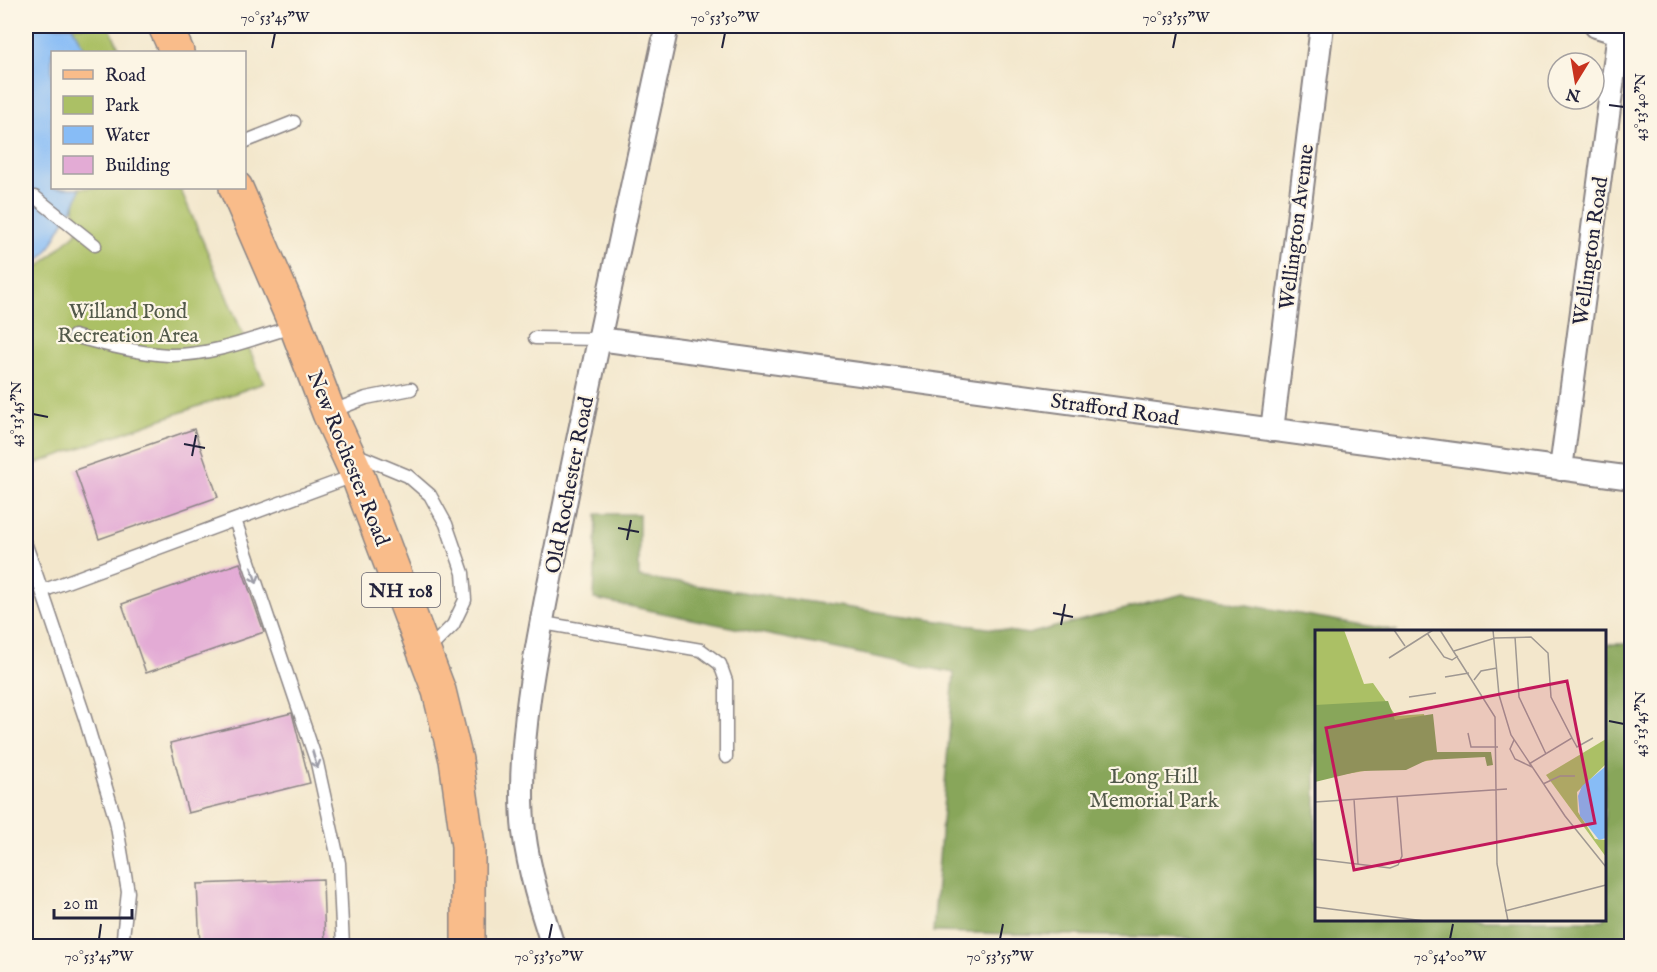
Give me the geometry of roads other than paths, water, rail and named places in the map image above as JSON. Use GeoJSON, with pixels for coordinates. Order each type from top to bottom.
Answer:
{"type":"FeatureCollection","features":[{"type":"Feature","properties":{"kind":"main road"},"geometry":{"type":"LineString","coordinates":[[165,26],[177,51]]}},
{"type":"Feature","properties":{"kind":"main road","name":"New Rochester Road"},"geometry":{"type":"LineString","coordinates":[[237,189],[296,326],[329,413],[352,462],[439,691],[456,760],[468,846],[468,946]]}},
{"type":"Feature","properties":{"kind":"street","name":"Old Rochester Road"},"geometry":{"type":"LineString","coordinates":[[553,946],[533,884],[524,831],[525,747],[543,623],[598,339],[667,26]]}},
{"type":"Feature","properties":{"kind":"street","name":"Wellington Avenue"},"geometry":{"type":"LineString","coordinates":[[1272,430],[1322,26]]}},
{"type":"Feature","properties":{"kind":"street"},"geometry":{"type":"LineString","coordinates":[[1596,26],[1625,35]]}},
{"type":"Feature","properties":{"kind":"street","name":"Wellington Road"},"geometry":{"type":"LineString","coordinates":[[1561,469],[1625,35]]}},
{"type":"Feature","properties":{"kind":"street","name":"Strafford Road"},"geometry":{"type":"LineString","coordinates":[[598,339],[1632,478]]}},
{"type":"Feature","properties":{"kind":"lane"},"geometry":{"type":"LineString","coordinates":[[246,141],[294,122]]}},
{"type":"Feature","properties":{"kind":"lane"},"geometry":{"type":"LineString","coordinates":[[35,197],[95,245]]}},
{"type":"Feature","properties":{"kind":"lane"},"geometry":{"type":"LineString","coordinates":[[74,336],[129,351],[171,355],[213,350],[296,326]]}},
{"type":"Feature","properties":{"kind":"lane"},"geometry":{"type":"LineString","coordinates":[[536,338],[598,339]]}},
{"type":"Feature","properties":{"kind":"lane"},"geometry":{"type":"LineString","coordinates":[[329,413],[366,398],[411,389]]}},
{"type":"Feature","properties":{"kind":"lane"},"geometry":{"type":"LineString","coordinates":[[42,591],[235,520],[352,462],[408,476],[430,495],[446,524],[463,573],[465,600],[453,625],[426,653]]}},
{"type":"Feature","properties":{"kind":"lane"},"geometry":{"type":"LineString","coordinates":[[235,520],[317,763],[339,863],[343,946]]}},
{"type":"Feature","properties":{"kind":"lane"},"geometry":{"type":"LineString","coordinates":[[26,545],[86,718],[116,821],[128,892],[122,946]]}},
{"type":"Feature","properties":{"kind":"lane"},"geometry":{"type":"LineString","coordinates":[[543,623],[701,650],[720,664],[726,681],[726,757]]}},
{"type":"Feature","properties":{"kind":"water"},"geometry":{"type":"Polygon","coordinates":[[[26,26],[72,26],[85,51],[51,51],[51,189],[80,189],[74,206],[45,254],[26,268],[26,26]]]}},
{"type":"Feature","properties":{"kind":"park label","name":"Willand Pond Recreation Area"},"geometry":{"type":"Point","coordinates":[128,323]}},
{"type":"Feature","properties":{"kind":"park label","name":"Long Hill Memorial Park"},"geometry":{"type":"Point","coordinates":[1154,788]}}]}
